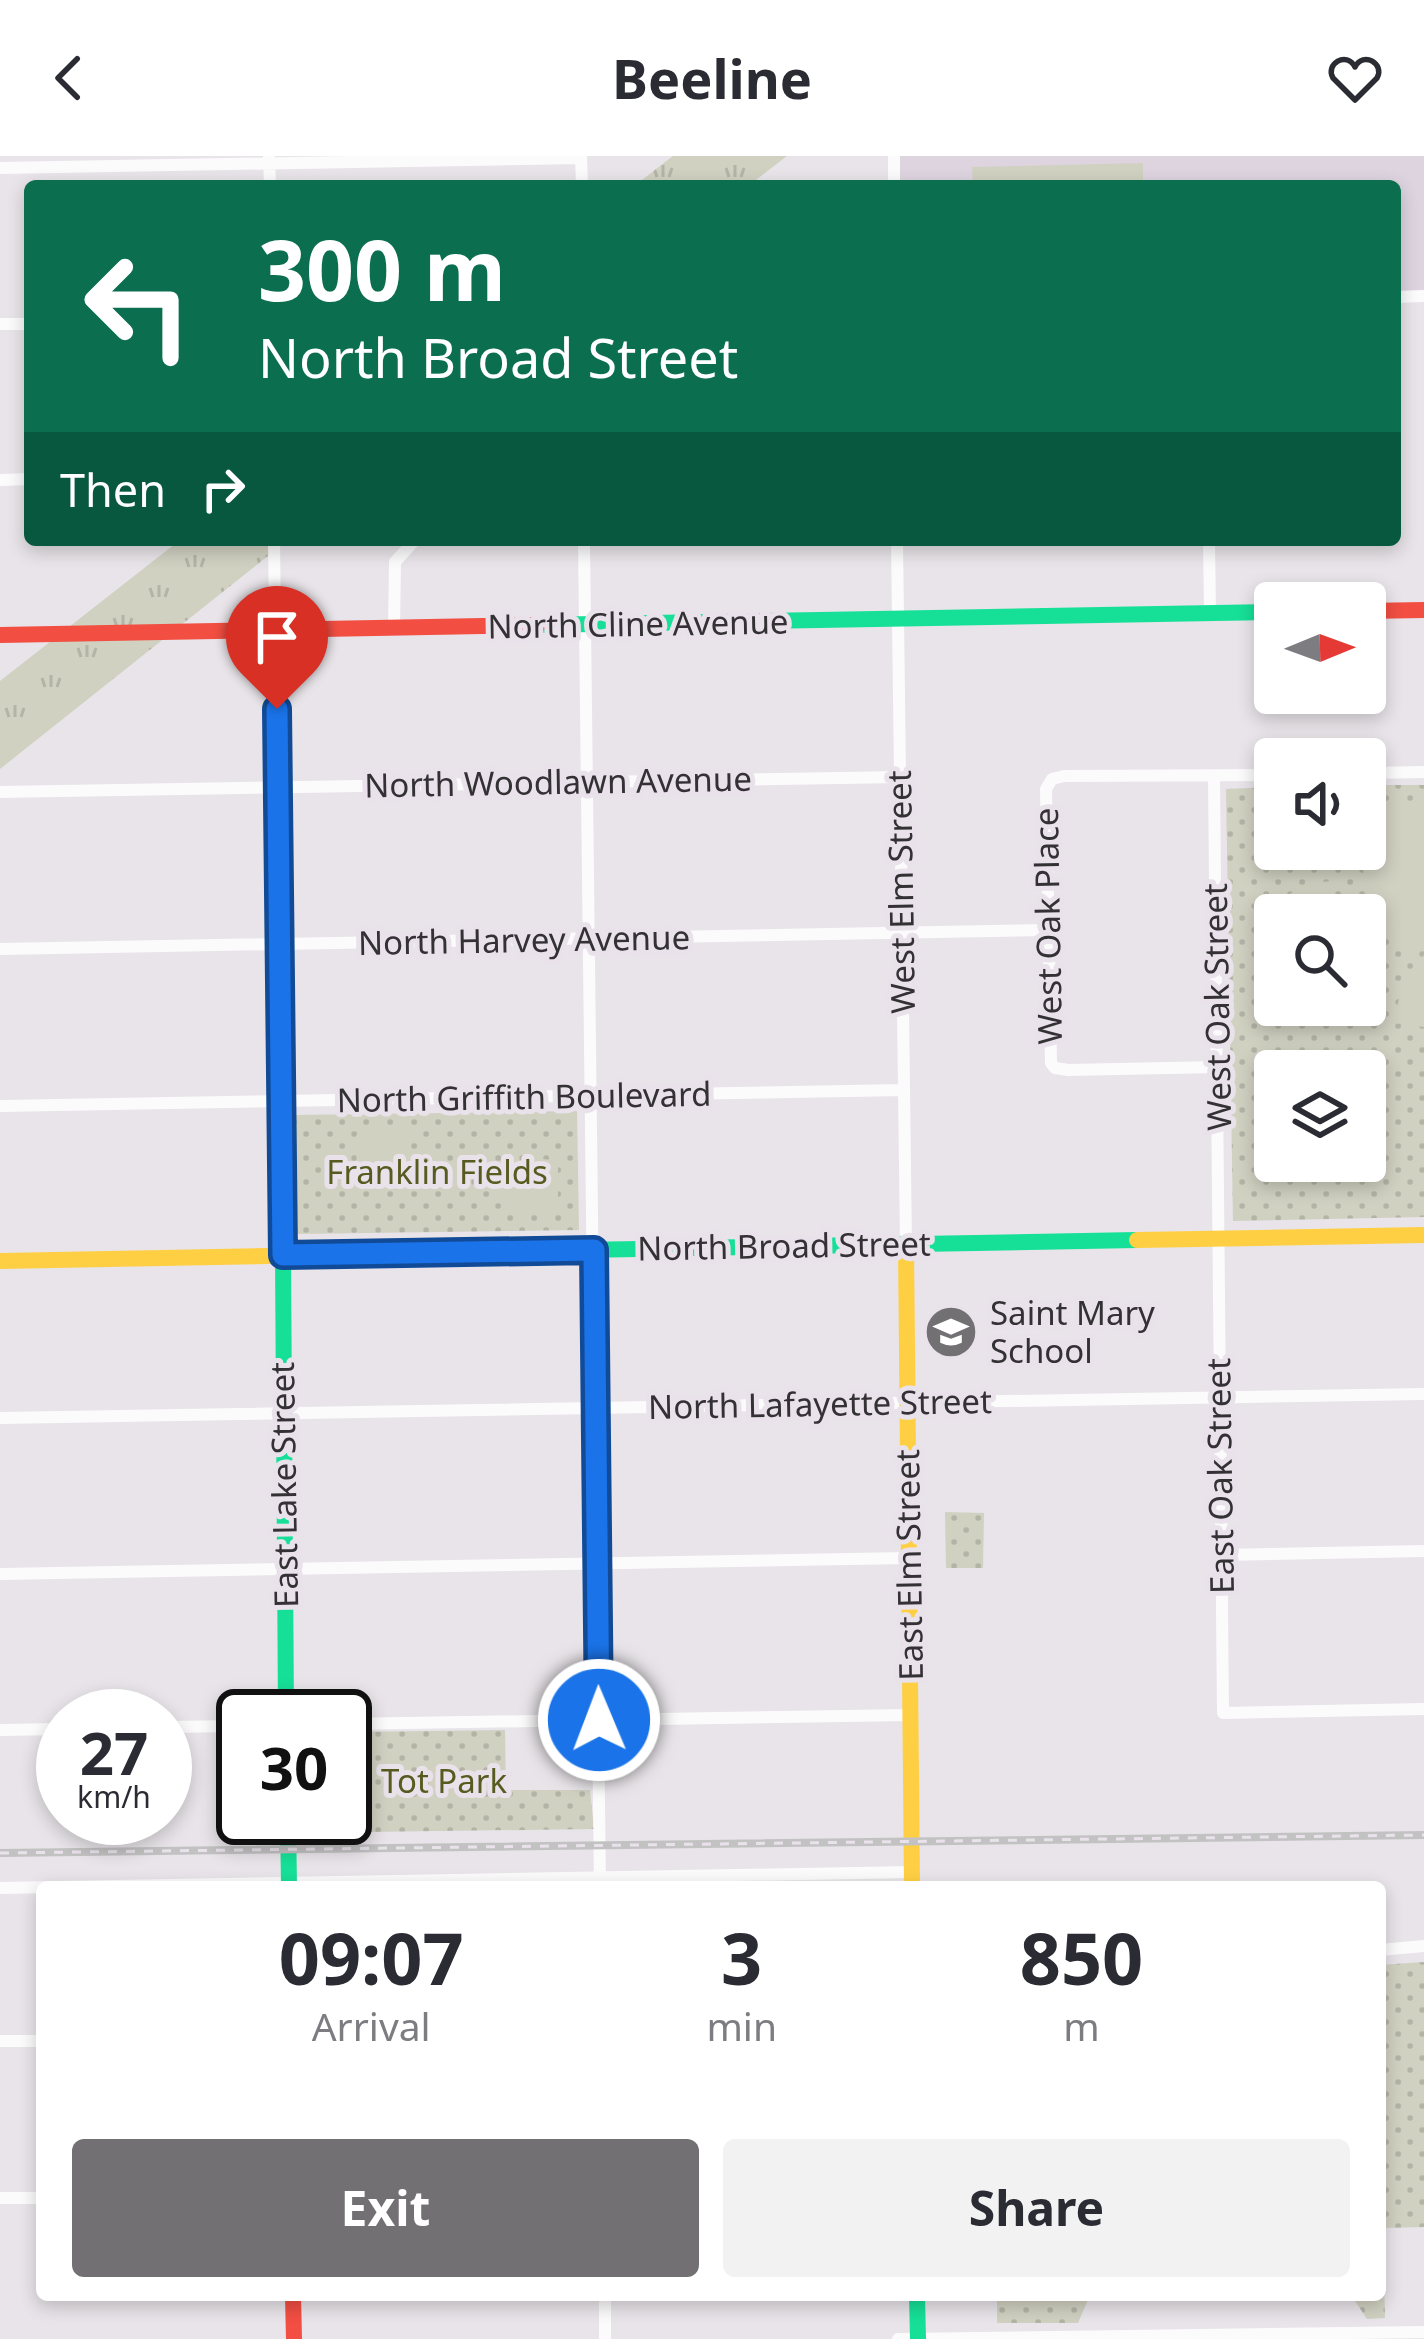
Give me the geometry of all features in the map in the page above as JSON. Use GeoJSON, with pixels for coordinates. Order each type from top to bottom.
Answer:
{"type":"FeatureCollection","features":[{"type":"Feature","properties":{"kind":"street"},"geometry":{"type":"LineString","coordinates":[[0,168],[581,157]]}},
{"type":"Feature","properties":{"kind":"street"},"geometry":{"type":"LineString","coordinates":[[274,546],[283,1255]]}},
{"type":"Feature","properties":{"kind":"street"},"geometry":{"type":"LineString","coordinates":[[394,628],[395,562],[410,546]]}},
{"type":"Feature","properties":{"kind":"street"},"geometry":{"type":"LineString","coordinates":[[584,546],[600,1881]]}},
{"type":"Feature","properties":{"kind":"street","name":"West Elm Street"},"geometry":{"type":"LineString","coordinates":[[897,546],[905,1244]]}},
{"type":"Feature","properties":{"kind":"street"},"geometry":{"type":"LineString","coordinates":[[1209,546],[1210,614]]}},
{"type":"Feature","properties":{"kind":"street"},"geometry":{"type":"LineString","coordinates":[[1386,611],[1424,610]]}},
{"type":"Feature","properties":{"kind":"street","name":"North Cline Avenue"},"geometry":{"type":"LineString","coordinates":[[0,635],[1254,613]]}},
{"type":"Feature","properties":{"kind":"street"},"geometry":{"type":"LineString","coordinates":[[1386,773],[1424,772]]}},
{"type":"Feature","properties":{"kind":"street"},"geometry":{"type":"LineString","coordinates":[[1214,776],[1254,775]]}},
{"type":"Feature","properties":{"kind":"street","name":"West Oak Place"},"geometry":{"type":"LineString","coordinates":[[1214,776],[1064,776],[1048,784],[1048,930],[1050,1054],[1055,1068],[1218,1067]]}},
{"type":"Feature","properties":{"kind":"street","name":"West Oak Street"},"geometry":{"type":"LineString","coordinates":[[1214,776],[1217,1239]]}},
{"type":"Feature","properties":{"kind":"street","name":"North Woodlawn Avenue"},"geometry":{"type":"LineString","coordinates":[[0,792],[900,777]]}},
{"type":"Feature","properties":{"kind":"street","name":"North Harvey Avenue"},"geometry":{"type":"LineString","coordinates":[[0,949],[1048,930]]}},
{"type":"Feature","properties":{"kind":"street","name":"North Griffith Boulevard"},"geometry":{"type":"LineString","coordinates":[[0,1106],[904,1090]]}},
{"type":"Feature","properties":{"kind":"street","name":"North Broad Street"},"geometry":{"type":"LineString","coordinates":[[0,1261],[1424,1235]]}},
{"type":"Feature","properties":{"kind":"street","name":"East Oak Street"},"geometry":{"type":"LineString","coordinates":[[1217,1239],[1223,1714],[1424,1709]]}},
{"type":"Feature","properties":{"kind":"street","name":"East Elm Street"},"geometry":{"type":"LineString","coordinates":[[905,1244],[912,1880]]}},
{"type":"Feature","properties":{"kind":"street","name":"East Lake Street"},"geometry":{"type":"LineString","coordinates":[[283,1255],[286,1689]]}},
{"type":"Feature","properties":{"kind":"street","name":"North Lafayette Street"},"geometry":{"type":"LineString","coordinates":[[0,1418],[1424,1394]]}},
{"type":"Feature","properties":{"kind":"street"},"geometry":{"type":"LineString","coordinates":[[1222,1555],[1424,1551]]}},
{"type":"Feature","properties":{"kind":"street"},"geometry":{"type":"LineString","coordinates":[[0,1574],[909,1558]]}},
{"type":"Feature","properties":{"kind":"street"},"geometry":{"type":"LineString","coordinates":[[372,1724],[910,1715]]}},
{"type":"Feature","properties":{"kind":"street"},"geometry":{"type":"LineString","coordinates":[[0,1730],[36,1729]]}},
{"type":"Feature","properties":{"kind":"street"},"geometry":{"type":"LineString","coordinates":[[289,1845],[290,1881]]}},
{"type":"Feature","properties":{"kind":"street"},"geometry":{"type":"LineString","coordinates":[[756,1881],[912,1880]]}},
{"type":"Feature","properties":{"kind":"street"},"geometry":{"type":"LineString","coordinates":[[0,1888],[36,1888]]}},
{"type":"Feature","properties":{"kind":"street"},"geometry":{"type":"LineString","coordinates":[[1386,1949],[1424,1946]]}},
{"type":"Feature","properties":{"kind":"street"},"geometry":{"type":"LineString","coordinates":[[0,2041],[36,2041]]}},
{"type":"Feature","properties":{"kind":"street"},"geometry":{"type":"LineString","coordinates":[[0,2198],[36,2198]]}},
{"type":"Feature","properties":{"kind":"street"},"geometry":{"type":"LineString","coordinates":[[293,2301],[294,2339]]}},
{"type":"Feature","properties":{"kind":"street"},"geometry":{"type":"LineString","coordinates":[[605,2301],[605,2339]]}},
{"type":"Feature","properties":{"kind":"street"},"geometry":{"type":"LineString","coordinates":[[917,2301],[918,2339]]}},
{"type":"Feature","properties":{"kind":"street"},"geometry":{"type":"LineString","coordinates":[[898,2339],[1424,2332]]}},
{"type":"Feature","properties":{"kind":"shaded area"},"geometry":{"type":"Polygon","coordinates":[[[894,156],[1424,156],[1424,297],[1401,298],[1401,180],[894,180],[894,156]]]}},
{"type":"Feature","properties":{"kind":"green space"},"geometry":{"type":"Polygon","coordinates":[[[673,156],[787,156],[756,180],[642,180],[673,156]]]}},
{"type":"Feature","properties":{"kind":"green space"},"geometry":{"type":"Polygon","coordinates":[[[1143,163],[1143,180],[973,180],[972,167],[1143,163]]]}},
{"type":"Feature","properties":{"kind":"green space"},"geometry":{"type":"Polygon","coordinates":[[[172,546],[280,546],[0,769],[0,681],[172,546]]]}},
{"type":"Feature","properties":{"kind":"green space"},"geometry":{"type":"Polygon","coordinates":[[[1386,785],[1424,785],[1424,1217],[1233,1221],[1226,789],[1254,788],[1254,870],[1386,870],[1386,785]]]}},
{"type":"Feature","properties":{"kind":"green space"},"geometry":{"type":"Polygon","coordinates":[[[1424,803],[1424,947],[1399,943],[1386,934],[1386,894],[1366,894],[1363,870],[1386,870],[1386,804],[1424,803]]]}},
{"type":"Feature","properties":{"kind":"green space"},"geometry":{"type":"Polygon","coordinates":[[[1332,881],[1335,894],[1291,894],[1300,888],[1332,881]]]}},
{"type":"Feature","properties":{"kind":"green space"},"geometry":{"type":"Polygon","coordinates":[[[1424,955],[1424,1027],[1394,1023],[1402,984],[1424,955]]]}},
{"type":"Feature","properties":{"kind":"green space","name":"Franklin Fields"},"geometry":{"type":"Polygon","coordinates":[[[577,1111],[579,1230],[297,1234],[296,1115],[577,1111]]]}},
{"type":"Feature","properties":{"kind":"green space"},"geometry":{"type":"Polygon","coordinates":[[[363,1127],[404,1128],[411,1157],[401,1173],[388,1179],[357,1177],[356,1136],[363,1127]]]}},
{"type":"Feature","properties":{"kind":"green space"},"geometry":{"type":"Polygon","coordinates":[[[529,1157],[558,1161],[558,1203],[551,1210],[510,1210],[505,1178],[513,1166],[529,1157]]]}},
{"type":"Feature","properties":{"kind":"green space"},"geometry":{"type":"Polygon","coordinates":[[[945,1512],[984,1513],[983,1568],[946,1568],[945,1512]]]}},
{"type":"Feature","properties":{"kind":"green space","name":"Tot Park"},"geometry":{"type":"Polygon","coordinates":[[[505,1730],[506,1790],[590,1790],[594,1829],[372,1832],[372,1732],[505,1730]]]}},
{"type":"Feature","properties":{"kind":"green space"},"geometry":{"type":"Polygon","coordinates":[[[1424,1962],[1424,2227],[1386,2228],[1386,1965],[1424,1962]]]}},
{"type":"Feature","properties":{"kind":"green space"},"geometry":{"type":"Polygon","coordinates":[[[997,2301],[1087,2301],[1078,2323],[997,2323],[997,2301]]]}},
{"type":"Feature","properties":{"kind":"green space"},"geometry":{"type":"Polygon","coordinates":[[[1355,2301],[1385,2301],[1385,2318],[1367,2319],[1355,2301]]]}},
{"type":"Feature","properties":{"kind":"railway"},"geometry":{"type":"LineString","coordinates":[[0,1853],[1424,1835]]}},
{"type":"Feature","properties":{"kind":"traffic: fast"},"geometry":{"type":"LineString","coordinates":[[538,625],[1254,612]]}},
{"type":"Feature","properties":{"kind":"traffic: fast"},"geometry":{"type":"LineString","coordinates":[[581,1250],[1137,1240]]}},
{"type":"Feature","properties":{"kind":"traffic: fast"},"geometry":{"type":"LineString","coordinates":[[283,1255],[286,1689]]}},
{"type":"Feature","properties":{"kind":"traffic: fast"},"geometry":{"type":"LineString","coordinates":[[288,1845],[289,1881]]}},
{"type":"Feature","properties":{"kind":"traffic: fast"},"geometry":{"type":"LineString","coordinates":[[917,2301],[918,2339]]}},
{"type":"Feature","properties":{"kind":"traffic: slow"},"geometry":{"type":"LineString","coordinates":[[1137,1240],[1424,1235]]}},
{"type":"Feature","properties":{"kind":"traffic: slow"},"geometry":{"type":"LineString","coordinates":[[906,1244],[912,1881]]}},
{"type":"Feature","properties":{"kind":"traffic: slow"},"geometry":{"type":"LineString","coordinates":[[0,1261],[581,1250]]}},
{"type":"Feature","properties":{"kind":"traffic: jam"},"geometry":{"type":"LineString","coordinates":[[1386,611],[1424,610]]}},
{"type":"Feature","properties":{"kind":"traffic: jam"},"geometry":{"type":"LineString","coordinates":[[0,635],[538,625]]}},
{"type":"Feature","properties":{"kind":"traffic: jam"},"geometry":{"type":"LineString","coordinates":[[293,2301],[294,2339]]}},
{"type":"Feature","properties":{"kind":"place","name":"Saint Mary School"},"geometry":{"type":"Point","coordinates":[951,1332]}},
{"type":"Feature","properties":{"kind":"route"},"geometry":{"type":"LineString","coordinates":[[277,709],[283,1255],[594,1250],[599,1720]]}}]}
